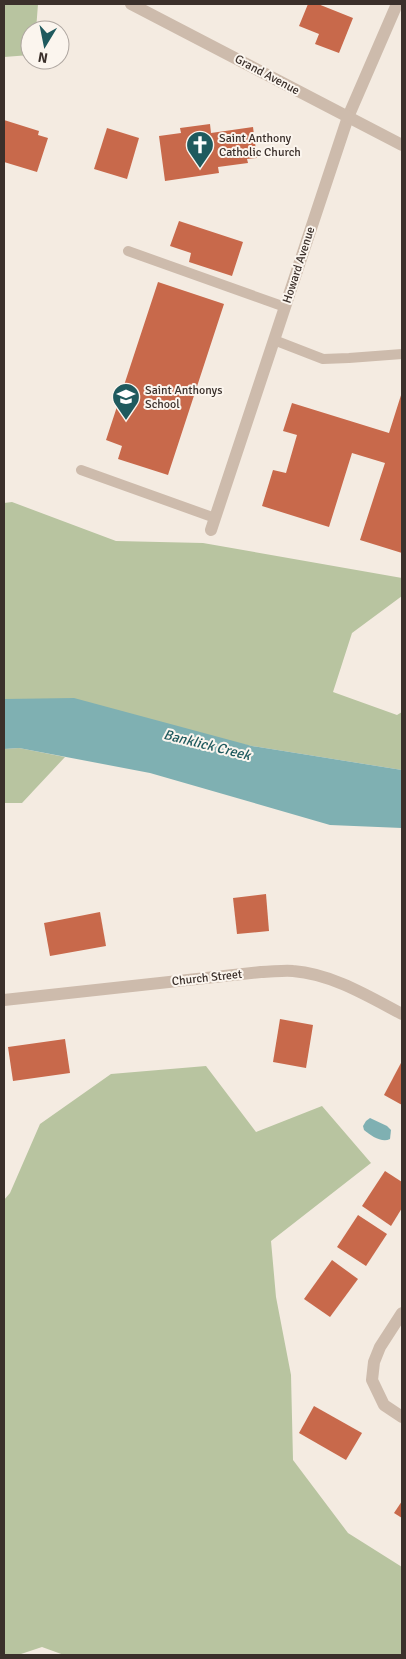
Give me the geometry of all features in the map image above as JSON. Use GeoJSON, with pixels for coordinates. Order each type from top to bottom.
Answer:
{"type":"FeatureCollection","features":[{"type":"Feature","properties":{"kind":"street","name":"Grand Avenue"},"geometry":{"type":"LineString","coordinates":[[131,4],[402,145]]}},
{"type":"Feature","properties":{"kind":"street","name":"Howard Avenue"},"geometry":{"type":"LineString","coordinates":[[213,524],[348,117],[397,4]]}},
{"type":"Feature","properties":{"kind":"street","name":"Church Street"},"geometry":{"type":"LineString","coordinates":[[4,1000],[261,972],[292,971],[316,975],[348,986],[402,1014]]}},
{"type":"Feature","properties":{"kind":"street"},"geometry":{"type":"LineString","coordinates":[[402,1313],[380,1347],[374,1362],[372,1380],[384,1405],[402,1417]]}},
{"type":"Feature","properties":{"kind":"lane"},"geometry":{"type":"LineString","coordinates":[[128,250],[285,308]]}},
{"type":"Feature","properties":{"kind":"lane"},"geometry":{"type":"LineString","coordinates":[[274,340],[323,359],[402,354]]}},
{"type":"Feature","properties":{"kind":"lane"},"geometry":{"type":"LineString","coordinates":[[81,470],[213,524]]}},
{"type":"Feature","properties":{"kind":"green space"},"geometry":{"type":"Polygon","coordinates":[[[4,4],[38,4],[37,20],[20,20],[20,56],[4,57],[4,4]]]}},
{"type":"Feature","properties":{"kind":"green space"},"geometry":{"type":"Polygon","coordinates":[[[12,502],[116,541],[203,543],[402,578],[402,596],[352,633],[333,692],[397,715],[402,712],[402,770],[252,746],[4,699],[4,503],[12,502]]]}},
{"type":"Feature","properties":{"kind":"green space"},"geometry":{"type":"Polygon","coordinates":[[[19,748],[65,757],[22,803],[4,803],[4,749],[19,748]]]}},
{"type":"Feature","properties":{"kind":"green space"},"geometry":{"type":"Polygon","coordinates":[[[206,1066],[256,1132],[322,1106],[371,1163],[271,1241],[276,1297],[291,1375],[293,1460],[348,1533],[402,1567],[402,1655],[64,1655],[42,1647],[18,1655],[4,1655],[4,1200],[10,1193],[40,1124],[111,1074],[206,1066]]]}},
{"type":"Feature","properties":{"kind":"water","name":"Banklick Creek"},"geometry":{"type":"Polygon","coordinates":[[[74,698],[252,746],[402,770],[402,828],[330,825],[150,773],[19,748],[4,749],[4,699],[74,698]]]}},
{"type":"Feature","properties":{"kind":"water"},"geometry":{"type":"Polygon","coordinates":[[[370,1118],[391,1130],[390,1139],[373,1137],[364,1130],[363,1126],[370,1118]]]}},
{"type":"Feature","properties":{"kind":"building"},"geometry":{"type":"Polygon","coordinates":[[[308,4],[318,4],[353,18],[339,53],[315,44],[319,34],[299,26],[308,4]]]}},
{"type":"Feature","properties":{"kind":"building"},"geometry":{"type":"Polygon","coordinates":[[[4,120],[39,131],[38,135],[48,138],[37,172],[4,162],[4,120]]]}},
{"type":"Feature","properties":{"kind":"building"},"geometry":{"type":"Polygon","coordinates":[[[210,124],[211,133],[253,127],[257,158],[247,159],[248,163],[218,167],[219,173],[165,181],[159,136],[181,133],[180,128],[210,124]]]}},
{"type":"Feature","properties":{"kind":"building"},"geometry":{"type":"Polygon","coordinates":[[[107,128],[139,138],[127,179],[94,169],[107,128]]]}},
{"type":"Feature","properties":{"kind":"building"},"geometry":{"type":"Polygon","coordinates":[[[179,221],[243,242],[232,276],[189,262],[191,253],[170,246],[179,221]]]}},
{"type":"Feature","properties":{"kind":"building"},"geometry":{"type":"Polygon","coordinates":[[[158,282],[224,304],[168,475],[118,459],[122,446],[106,440],[158,282]]]}},
{"type":"Feature","properties":{"kind":"building"},"geometry":{"type":"Polygon","coordinates":[[[402,392],[402,553],[360,540],[385,463],[352,453],[329,527],[262,506],[273,470],[286,473],[297,435],[283,431],[292,403],[389,433],[402,392]]]}},
{"type":"Feature","properties":{"kind":"building"},"geometry":{"type":"Polygon","coordinates":[[[266,894],[269,931],[237,934],[233,898],[266,894]]]}},
{"type":"Feature","properties":{"kind":"building"},"geometry":{"type":"Polygon","coordinates":[[[100,912],[106,946],[50,956],[44,923],[100,912]]]}},
{"type":"Feature","properties":{"kind":"building"},"geometry":{"type":"Polygon","coordinates":[[[280,1019],[313,1025],[306,1068],[273,1062],[280,1019]]]}},
{"type":"Feature","properties":{"kind":"building"},"geometry":{"type":"Polygon","coordinates":[[[65,1039],[70,1073],[13,1081],[8,1047],[65,1039]]]}},
{"type":"Feature","properties":{"kind":"building"},"geometry":{"type":"Polygon","coordinates":[[[402,1061],[402,1105],[384,1095],[402,1061]]]}},
{"type":"Feature","properties":{"kind":"building"},"geometry":{"type":"Polygon","coordinates":[[[385,1171],[402,1182],[402,1208],[391,1226],[362,1206],[385,1171]]]}},
{"type":"Feature","properties":{"kind":"building"},"geometry":{"type":"Polygon","coordinates":[[[358,1215],[387,1234],[366,1266],[337,1247],[358,1215]]]}},
{"type":"Feature","properties":{"kind":"building"},"geometry":{"type":"Polygon","coordinates":[[[332,1260],[358,1279],[330,1317],[304,1299],[332,1260]]]}},
{"type":"Feature","properties":{"kind":"building"},"geometry":{"type":"Polygon","coordinates":[[[314,1406],[362,1433],[346,1460],[299,1433],[314,1406]]]}},
{"type":"Feature","properties":{"kind":"building"},"geometry":{"type":"Polygon","coordinates":[[[402,1501],[402,1518],[394,1513],[402,1501]]]}},
{"type":"Feature","properties":{"kind":"place","name":"Saint Anthony Catholic Church"},"geometry":{"type":"Point","coordinates":[200,169]}},
{"type":"Feature","properties":{"kind":"place","name":"Saint Anthonys School"},"geometry":{"type":"Point","coordinates":[126,421]}}]}
